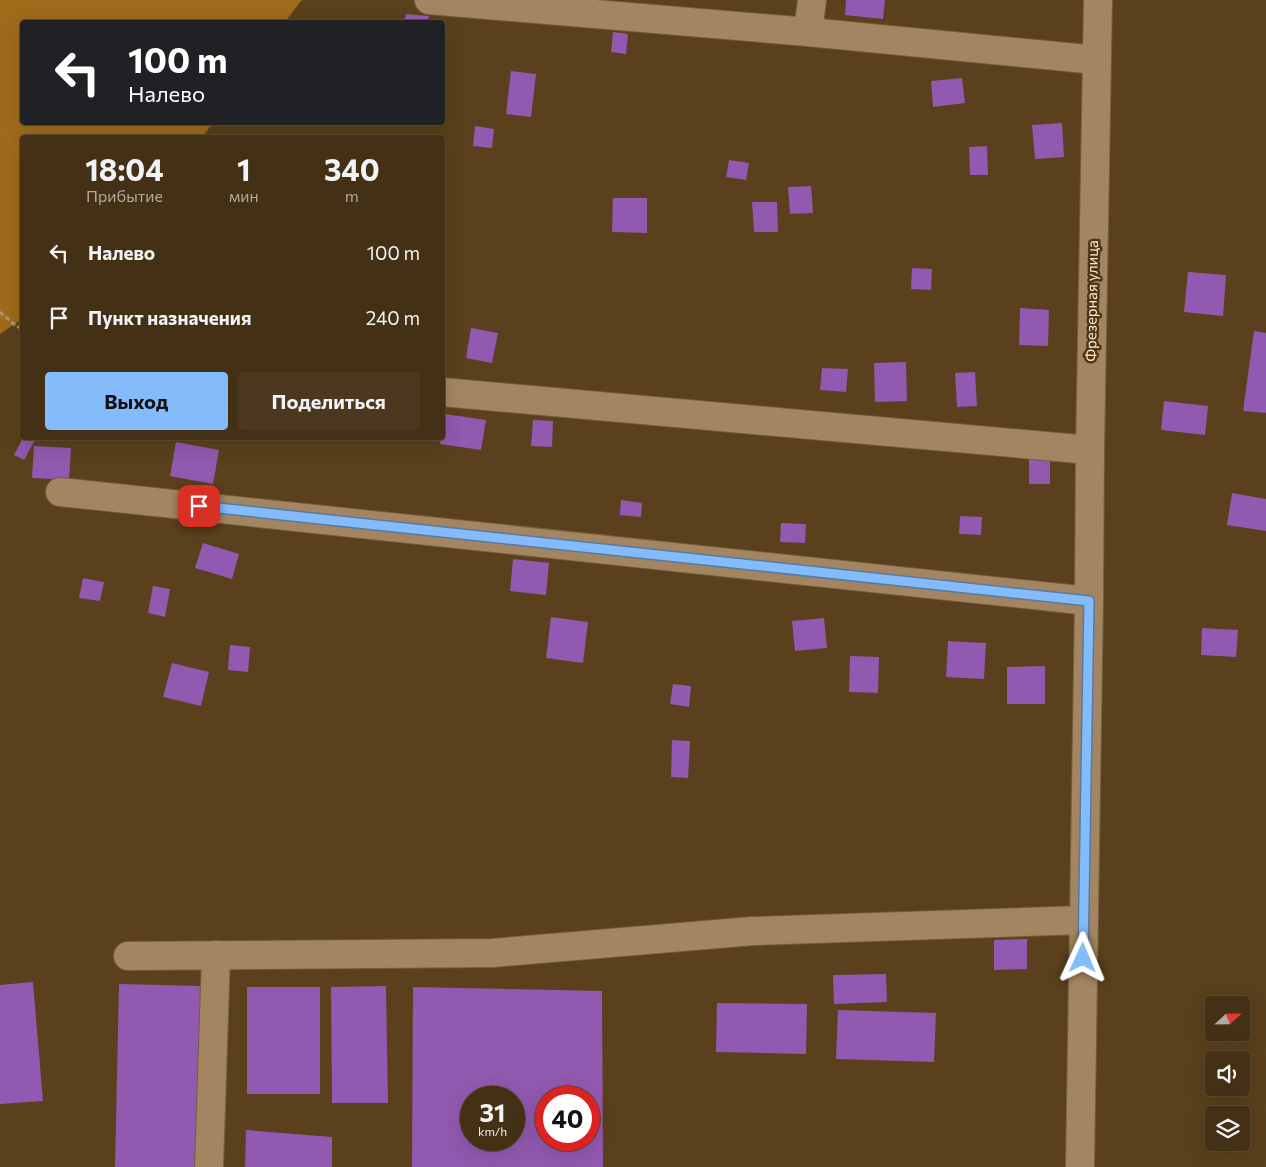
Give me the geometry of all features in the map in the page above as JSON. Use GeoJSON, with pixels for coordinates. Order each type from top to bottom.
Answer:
{"type":"FeatureCollection","features":[{"type":"Feature","properties":{"kind":"street"},"geometry":{"type":"LineString","coordinates":[[429,0],[808,32],[1097,60]]}},
{"type":"Feature","properties":{"kind":"street"},"geometry":{"type":"LineString","coordinates":[[808,32],[812,0]]}},
{"type":"Feature","properties":{"kind":"street","name":"Фрезерная улица"},"geometry":{"type":"LineString","coordinates":[[1080,1167],[1098,0]]}},
{"type":"Feature","properties":{"kind":"street"},"geometry":{"type":"LineString","coordinates":[[445,392],[1090,450]]}},
{"type":"Feature","properties":{"kind":"street"},"geometry":{"type":"LineString","coordinates":[[60,492],[1089,601]]}},
{"type":"Feature","properties":{"kind":"street"},"geometry":{"type":"LineString","coordinates":[[128,956],[492,953],[753,931],[1084,920]]}},
{"type":"Feature","properties":{"kind":"street"},"geometry":{"type":"LineString","coordinates":[[209,1167],[216,955]]}},
{"type":"Feature","properties":{"kind":"path"},"geometry":{"type":"LineString","coordinates":[[0,312],[20,328]]}},
{"type":"Feature","properties":{"kind":"shaded area"},"geometry":{"type":"Polygon","coordinates":[[[0,0],[303,0],[286,20],[20,20],[20,125],[211,125],[204,135],[20,135],[20,320],[0,334],[0,0]]]}},
{"type":"Feature","properties":{"kind":"building"},"geometry":{"type":"Polygon","coordinates":[[[846,0],[885,0],[883,19],[845,15],[846,0]]]}},
{"type":"Feature","properties":{"kind":"building"},"geometry":{"type":"Polygon","coordinates":[[[406,14],[429,16],[428,20],[404,20],[406,14]]]}},
{"type":"Feature","properties":{"kind":"building"},"geometry":{"type":"Polygon","coordinates":[[[613,32],[628,34],[626,54],[611,52],[613,32]]]}},
{"type":"Feature","properties":{"kind":"building"},"geometry":{"type":"Polygon","coordinates":[[[511,71],[536,74],[531,117],[506,114],[511,71]]]}},
{"type":"Feature","properties":{"kind":"building"},"geometry":{"type":"Polygon","coordinates":[[[962,78],[965,103],[933,107],[931,81],[962,78]]]}},
{"type":"Feature","properties":{"kind":"building"},"geometry":{"type":"Polygon","coordinates":[[[1062,123],[1064,157],[1035,159],[1032,125],[1062,123]]]}},
{"type":"Feature","properties":{"kind":"building"},"geometry":{"type":"Polygon","coordinates":[[[475,126],[494,129],[492,148],[473,146],[475,126]]]}},
{"type":"Feature","properties":{"kind":"building"},"geometry":{"type":"Polygon","coordinates":[[[987,146],[988,175],[970,175],[969,147],[987,146]]]}},
{"type":"Feature","properties":{"kind":"building"},"geometry":{"type":"Polygon","coordinates":[[[729,160],[749,163],[746,180],[726,177],[729,160]]]}},
{"type":"Feature","properties":{"kind":"building"},"geometry":{"type":"Polygon","coordinates":[[[811,186],[813,213],[790,214],[788,187],[811,186]]]}},
{"type":"Feature","properties":{"kind":"building"},"geometry":{"type":"Polygon","coordinates":[[[613,198],[647,198],[647,233],[612,232],[613,198]]]}},
{"type":"Feature","properties":{"kind":"building"},"geometry":{"type":"Polygon","coordinates":[[[752,202],[777,202],[778,232],[754,232],[752,202]]]}},
{"type":"Feature","properties":{"kind":"building"},"geometry":{"type":"Polygon","coordinates":[[[912,268],[932,269],[931,290],[911,289],[912,268]]]}},
{"type":"Feature","properties":{"kind":"building"},"geometry":{"type":"Polygon","coordinates":[[[1188,272],[1226,275],[1223,316],[1184,312],[1188,272]]]}},
{"type":"Feature","properties":{"kind":"building"},"geometry":{"type":"Polygon","coordinates":[[[1020,308],[1049,310],[1048,346],[1019,345],[1020,308]]]}},
{"type":"Feature","properties":{"kind":"building"},"geometry":{"type":"Polygon","coordinates":[[[471,328],[498,333],[492,363],[466,358],[471,328]]]}},
{"type":"Feature","properties":{"kind":"building"},"geometry":{"type":"Polygon","coordinates":[[[1254,331],[1266,333],[1266,413],[1243,411],[1254,331]]]}},
{"type":"Feature","properties":{"kind":"building"},"geometry":{"type":"Polygon","coordinates":[[[906,362],[907,401],[875,402],[874,363],[906,362]]]}},
{"type":"Feature","properties":{"kind":"building"},"geometry":{"type":"Polygon","coordinates":[[[822,368],[848,369],[846,392],[820,390],[822,368]]]}},
{"type":"Feature","properties":{"kind":"building"},"geometry":{"type":"Polygon","coordinates":[[[975,372],[977,406],[957,407],[955,373],[975,372]]]}},
{"type":"Feature","properties":{"kind":"building"},"geometry":{"type":"Polygon","coordinates":[[[1164,401],[1208,406],[1205,435],[1161,430],[1164,401]]]}},
{"type":"Feature","properties":{"kind":"building"},"geometry":{"type":"Polygon","coordinates":[[[445,414],[486,420],[481,450],[440,444],[441,440],[445,440],[445,414]]]}},
{"type":"Feature","properties":{"kind":"building"},"geometry":{"type":"Polygon","coordinates":[[[533,420],[553,421],[552,447],[531,446],[533,420]]]}},
{"type":"Feature","properties":{"kind":"building"},"geometry":{"type":"Polygon","coordinates":[[[22,440],[35,440],[24,460],[14,455],[22,440]]]}},
{"type":"Feature","properties":{"kind":"building"},"geometry":{"type":"Polygon","coordinates":[[[176,442],[219,450],[213,484],[170,476],[176,442]]]}},
{"type":"Feature","properties":{"kind":"building"},"geometry":{"type":"Polygon","coordinates":[[[34,446],[71,448],[69,480],[32,478],[34,446]]]}},
{"type":"Feature","properties":{"kind":"building"},"geometry":{"type":"Polygon","coordinates":[[[1029,457],[1050,457],[1050,484],[1029,484],[1029,457]]]}},
{"type":"Feature","properties":{"kind":"building"},"geometry":{"type":"Polygon","coordinates":[[[1232,493],[1266,499],[1266,531],[1227,525],[1232,493]]]}},
{"type":"Feature","properties":{"kind":"building"},"geometry":{"type":"Polygon","coordinates":[[[621,500],[642,503],[641,517],[620,515],[621,500]]]}},
{"type":"Feature","properties":{"kind":"building"},"geometry":{"type":"Polygon","coordinates":[[[960,516],[982,517],[981,535],[959,534],[960,516]]]}},
{"type":"Feature","properties":{"kind":"building"},"geometry":{"type":"Polygon","coordinates":[[[781,523],[806,524],[805,543],[780,542],[781,523]]]}},
{"type":"Feature","properties":{"kind":"building"},"geometry":{"type":"Polygon","coordinates":[[[203,543],[239,554],[232,579],[195,568],[203,543]]]}},
{"type":"Feature","properties":{"kind":"building"},"geometry":{"type":"Polygon","coordinates":[[[513,559],[549,563],[546,595],[510,591],[513,559]]]}},
{"type":"Feature","properties":{"kind":"building"},"geometry":{"type":"Polygon","coordinates":[[[83,578],[104,582],[100,601],[79,598],[83,578]]]}},
{"type":"Feature","properties":{"kind":"building"},"geometry":{"type":"Polygon","coordinates":[[[153,586],[170,589],[165,617],[148,613],[153,586]]]}},
{"type":"Feature","properties":{"kind":"building"},"geometry":{"type":"Polygon","coordinates":[[[551,617],[588,622],[583,663],[546,658],[551,617]]]}},
{"type":"Feature","properties":{"kind":"building"},"geometry":{"type":"Polygon","coordinates":[[[824,618],[827,648],[795,651],[792,621],[824,618]]]}},
{"type":"Feature","properties":{"kind":"building"},"geometry":{"type":"Polygon","coordinates":[[[1202,628],[1238,630],[1236,657],[1201,655],[1202,628]]]}},
{"type":"Feature","properties":{"kind":"building"},"geometry":{"type":"Polygon","coordinates":[[[948,641],[986,643],[984,679],[946,677],[948,641]]]}},
{"type":"Feature","properties":{"kind":"building"},"geometry":{"type":"Polygon","coordinates":[[[230,645],[250,647],[248,672],[228,670],[230,645]]]}},
{"type":"Feature","properties":{"kind":"building"},"geometry":{"type":"Polygon","coordinates":[[[850,656],[879,657],[878,693],[849,692],[850,656]]]}},
{"type":"Feature","properties":{"kind":"building"},"geometry":{"type":"Polygon","coordinates":[[[172,663],[209,672],[201,706],[163,697],[172,663]]]}},
{"type":"Feature","properties":{"kind":"building"},"geometry":{"type":"Polygon","coordinates":[[[1045,666],[1045,704],[1007,704],[1007,667],[1045,666]]]}},
{"type":"Feature","properties":{"kind":"building"},"geometry":{"type":"Polygon","coordinates":[[[673,684],[691,686],[689,707],[670,704],[673,684]]]}},
{"type":"Feature","properties":{"kind":"building"},"geometry":{"type":"Polygon","coordinates":[[[672,740],[690,741],[688,778],[671,777],[672,740]]]}},
{"type":"Feature","properties":{"kind":"building"},"geometry":{"type":"Polygon","coordinates":[[[1027,939],[1027,969],[994,970],[994,940],[1027,939]]]}},
{"type":"Feature","properties":{"kind":"building"},"geometry":{"type":"Polygon","coordinates":[[[886,974],[887,1002],[834,1004],[833,975],[886,974]]]}},
{"type":"Feature","properties":{"kind":"building"},"geometry":{"type":"Polygon","coordinates":[[[33,982],[43,1101],[0,1104],[0,985],[33,982]]]}},
{"type":"Feature","properties":{"kind":"building"},"geometry":{"type":"Polygon","coordinates":[[[119,984],[201,986],[197,1167],[115,1167],[119,984]]]}},
{"type":"Feature","properties":{"kind":"building"},"geometry":{"type":"Polygon","coordinates":[[[386,986],[388,1103],[332,1103],[331,987],[386,986]]]}},
{"type":"Feature","properties":{"kind":"building"},"geometry":{"type":"Polygon","coordinates":[[[247,987],[320,987],[320,1094],[247,1094],[247,987]]]}},
{"type":"Feature","properties":{"kind":"building"},"geometry":{"type":"Polygon","coordinates":[[[413,987],[602,991],[603,1167],[412,1167],[413,987]]]}},
{"type":"Feature","properties":{"kind":"building"},"geometry":{"type":"Polygon","coordinates":[[[717,1003],[807,1004],[806,1054],[716,1052],[717,1003]]]}},
{"type":"Feature","properties":{"kind":"building"},"geometry":{"type":"Polygon","coordinates":[[[838,1010],[936,1013],[934,1062],[836,1059],[838,1010]]]}},
{"type":"Feature","properties":{"kind":"building"},"geometry":{"type":"Polygon","coordinates":[[[246,1130],[332,1137],[332,1167],[245,1167],[246,1130]]]}},
{"type":"Feature","properties":{"kind":"route"},"geometry":{"type":"LineString","coordinates":[[199,506],[1089,601],[1083,958]]}}]}
